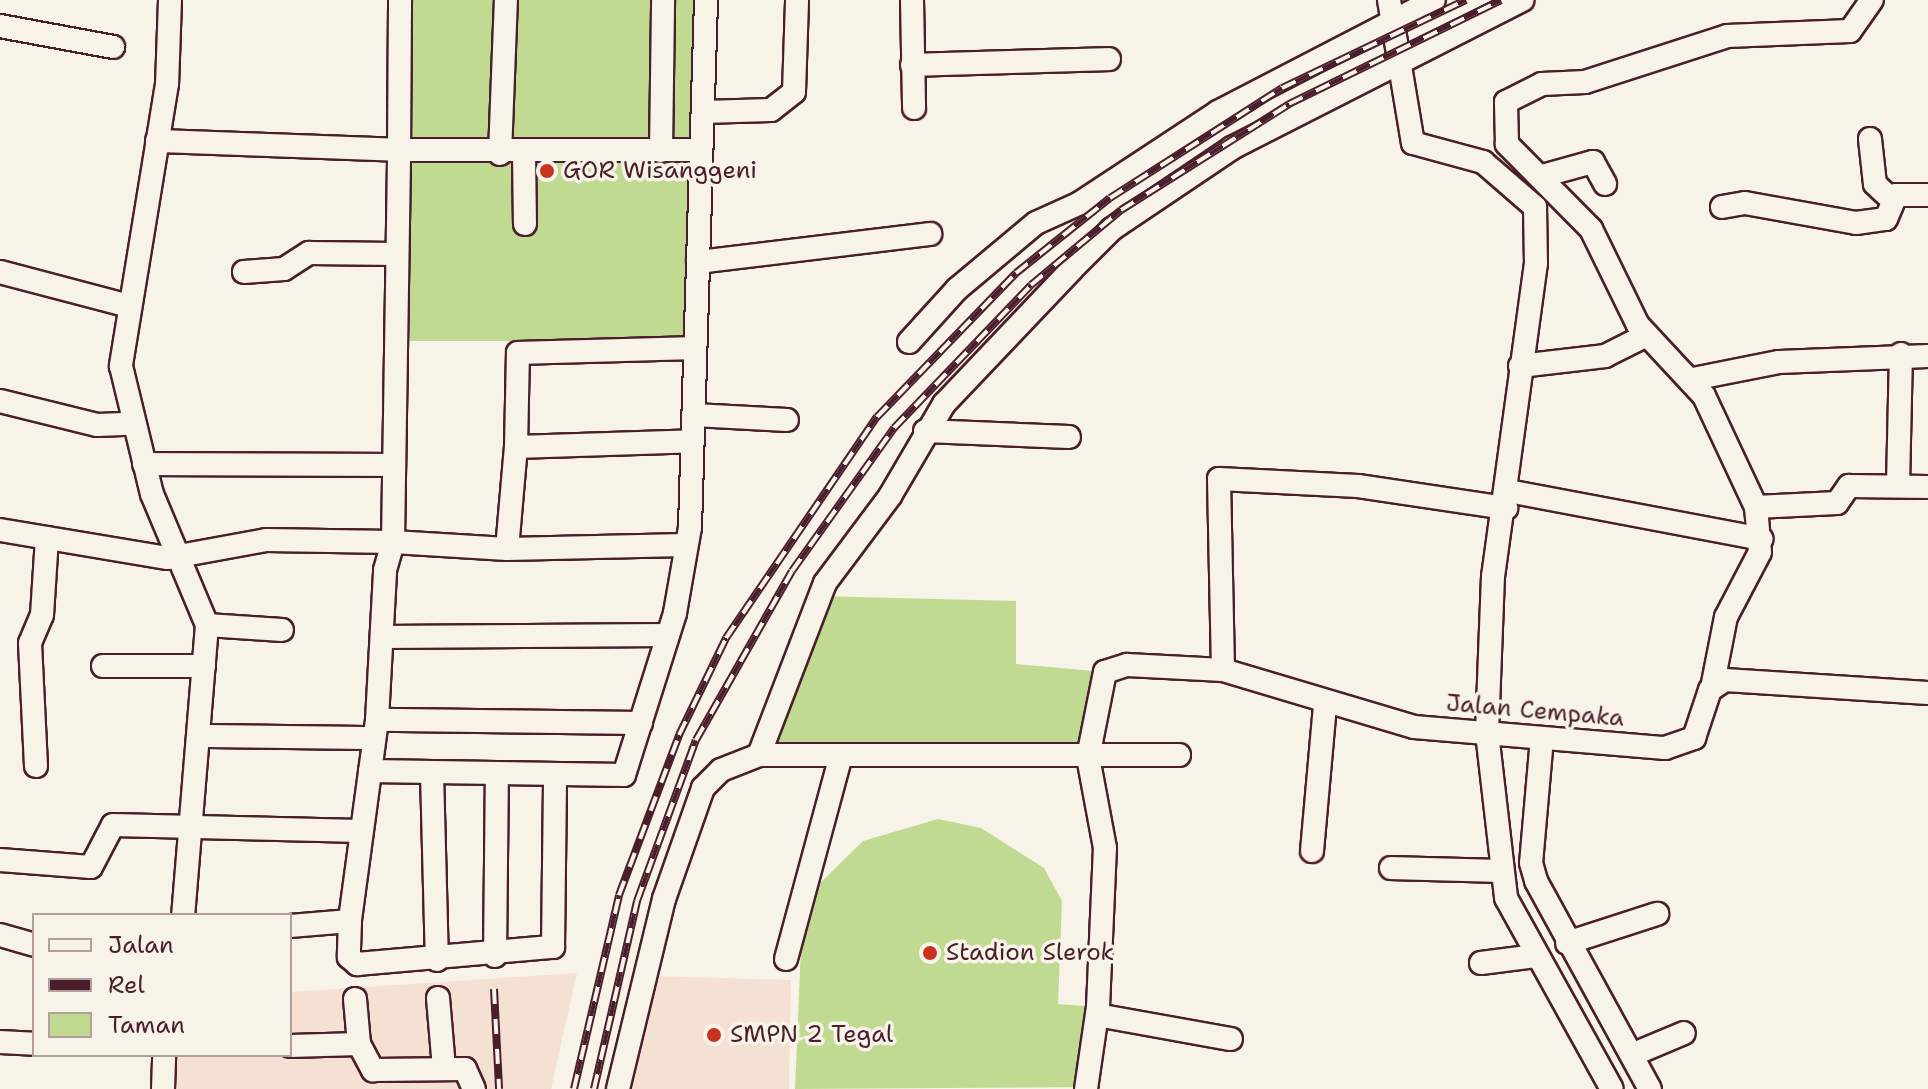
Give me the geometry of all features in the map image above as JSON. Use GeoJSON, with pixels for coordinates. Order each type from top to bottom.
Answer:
{"type":"FeatureCollection","features":[{"type":"Feature","properties":{"kind":"street"},"geometry":{"type":"LineString","coordinates":[[170,0],[157,141],[121,366],[130,424],[207,625],[183,913]]}},
{"type":"Feature","properties":{"kind":"street"},"geometry":{"type":"LineString","coordinates":[[400,0],[391,465],[393,542],[376,729],[350,921],[349,957],[357,964],[495,956],[553,947],[555,779]]}},
{"type":"Feature","properties":{"kind":"street"},"geometry":{"type":"LineString","coordinates":[[500,154],[506,0]]}},
{"type":"Feature","properties":{"kind":"street"},"geometry":{"type":"LineString","coordinates":[[661,151],[663,0]]}},
{"type":"Feature","properties":{"kind":"street"},"geometry":{"type":"LineString","coordinates":[[370,771],[555,779],[624,775],[667,635],[685,545],[693,441],[706,0]]}},
{"type":"Feature","properties":{"kind":"street"},"geometry":{"type":"LineString","coordinates":[[703,112],[771,110],[794,92],[797,0]]}},
{"type":"Feature","properties":{"kind":"street"},"geometry":{"type":"LineString","coordinates":[[912,0],[914,108]]}},
{"type":"Feature","properties":{"kind":"street"},"geometry":{"type":"LineString","coordinates":[[909,342],[957,289],[1036,223],[1080,203],[1218,112],[1391,10],[1434,0]]}},
{"type":"Feature","properties":{"kind":"street"},"geometry":{"type":"LineString","coordinates":[[759,755],[817,596],[890,496],[925,431],[1112,229],[1232,148],[1399,60],[1522,0]]}},
{"type":"Feature","properties":{"kind":"street"},"geometry":{"type":"LineString","coordinates":[[1612,1089],[1536,956],[1500,871],[1490,734],[1493,576],[1507,500],[1520,366],[1538,234],[1535,207],[1523,174],[1504,138],[1512,94],[1585,82],[1727,36],[1850,31],[1872,0]]}},
{"type":"Feature","properties":{"kind":"street"},"geometry":{"type":"LineString","coordinates":[[1391,10],[1413,143],[1523,174],[1591,229],[1640,340],[1693,379],[1756,507],[1752,538],[1726,617],[1713,683],[1928,693]]}},
{"type":"Feature","properties":{"kind":"street"},"geometry":{"type":"LineString","coordinates":[[0,26],[113,47]]}},
{"type":"Feature","properties":{"kind":"street"},"geometry":{"type":"LineString","coordinates":[[912,65],[1109,59]]}},
{"type":"Feature","properties":{"kind":"street"},"geometry":{"type":"LineString","coordinates":[[1870,139],[1875,184],[1892,200]]}},
{"type":"Feature","properties":{"kind":"street"},"geometry":{"type":"LineString","coordinates":[[157,141],[500,154],[701,150]]}},
{"type":"Feature","properties":{"kind":"street"},"geometry":{"type":"LineString","coordinates":[[524,154],[525,224]]}},
{"type":"Feature","properties":{"kind":"street"},"geometry":{"type":"LineString","coordinates":[[1523,174],[1593,162],[1605,184]]}},
{"type":"Feature","properties":{"kind":"street"},"geometry":{"type":"LineString","coordinates":[[1892,200],[1928,195]]}},
{"type":"Feature","properties":{"kind":"street"},"geometry":{"type":"LineString","coordinates":[[1722,207],[1745,203],[1856,223],[1886,219],[1892,200]]}},
{"type":"Feature","properties":{"kind":"street"},"geometry":{"type":"LineString","coordinates":[[698,262],[930,234]]}},
{"type":"Feature","properties":{"kind":"street"},"geometry":{"type":"LineString","coordinates":[[244,272],[284,269],[309,253],[396,254]]}},
{"type":"Feature","properties":{"kind":"street"},"geometry":{"type":"LineString","coordinates":[[0,272],[129,306]]}},
{"type":"Feature","properties":{"kind":"street"},"geometry":{"type":"LineString","coordinates":[[1520,366],[1640,340]]}},
{"type":"Feature","properties":{"kind":"street"},"geometry":{"type":"LineString","coordinates":[[507,549],[516,447],[518,353],[694,348]]}},
{"type":"Feature","properties":{"kind":"street"},"geometry":{"type":"LineString","coordinates":[[1693,379],[1779,362],[1901,354],[1928,356]]}},
{"type":"Feature","properties":{"kind":"street"},"geometry":{"type":"LineString","coordinates":[[1898,485],[1901,354]]}},
{"type":"Feature","properties":{"kind":"street"},"geometry":{"type":"LineString","coordinates":[[0,401],[97,425],[130,424]]}},
{"type":"Feature","properties":{"kind":"street"},"geometry":{"type":"LineString","coordinates":[[694,415],[787,420]]}},
{"type":"Feature","properties":{"kind":"street"},"geometry":{"type":"LineString","coordinates":[[925,431],[1069,437]]}},
{"type":"Feature","properties":{"kind":"street"},"geometry":{"type":"LineString","coordinates":[[516,447],[693,441]]}},
{"type":"Feature","properties":{"kind":"street"},"geometry":{"type":"LineString","coordinates":[[144,464],[391,465]]}},
{"type":"Feature","properties":{"kind":"street"},"geometry":{"type":"LineString","coordinates":[[1223,670],[1219,479],[1358,486],[1507,500],[1706,525],[1752,538]]}},
{"type":"Feature","properties":{"kind":"street"},"geometry":{"type":"LineString","coordinates":[[1756,507],[1837,503],[1849,486],[1928,487]]}},
{"type":"Feature","properties":{"kind":"street"},"geometry":{"type":"LineString","coordinates":[[0,530],[183,557],[204,546],[266,540],[393,542],[507,549],[685,545]]}},
{"type":"Feature","properties":{"kind":"street"},"geometry":{"type":"LineString","coordinates":[[36,766],[30,643],[42,615],[47,538]]}},
{"type":"Feature","properties":{"kind":"street"},"geometry":{"type":"LineString","coordinates":[[207,625],[282,630]]}},
{"type":"Feature","properties":{"kind":"street"},"geometry":{"type":"LineString","coordinates":[[382,637],[667,635]]}},
{"type":"Feature","properties":{"kind":"street","name":"Jalan Cempaka"},"geometry":{"type":"LineString","coordinates":[[1088,757],[1105,672],[1127,665],[1223,670],[1325,706],[1414,727],[1686,745],[1699,730],[1713,683]]}},
{"type":"Feature","properties":{"kind":"street"},"geometry":{"type":"LineString","coordinates":[[103,666],[204,666]]}},
{"type":"Feature","properties":{"kind":"street"},"geometry":{"type":"LineString","coordinates":[[1312,851],[1325,706]]}},
{"type":"Feature","properties":{"kind":"street"},"geometry":{"type":"LineString","coordinates":[[199,736],[641,723]]}},
{"type":"Feature","properties":{"kind":"street"},"geometry":{"type":"LineString","coordinates":[[1535,737],[1531,863],[1567,943],[1634,1054],[1650,1089]]}},
{"type":"Feature","properties":{"kind":"street"},"geometry":{"type":"LineString","coordinates":[[618,1089],[664,899],[703,788],[729,765],[759,755],[1179,755]]}},
{"type":"Feature","properties":{"kind":"street"},"geometry":{"type":"LineString","coordinates":[[786,959],[841,755]]}},
{"type":"Feature","properties":{"kind":"street"},"geometry":{"type":"LineString","coordinates":[[1086,1089],[1097,1015],[1105,848],[1088,757]]}},
{"type":"Feature","properties":{"kind":"street"},"geometry":{"type":"LineString","coordinates":[[432,773],[437,960]]}},
{"type":"Feature","properties":{"kind":"street"},"geometry":{"type":"LineString","coordinates":[[495,956],[497,777]]}},
{"type":"Feature","properties":{"kind":"street"},"geometry":{"type":"LineString","coordinates":[[0,860],[91,867],[113,825],[191,831],[361,831]]}},
{"type":"Feature","properties":{"kind":"street"},"geometry":{"type":"LineString","coordinates":[[1391,868],[1500,871]]}},
{"type":"Feature","properties":{"kind":"street"},"geometry":{"type":"LineString","coordinates":[[1567,943],[1657,914]]}},
{"type":"Feature","properties":{"kind":"street"},"geometry":{"type":"LineString","coordinates":[[292,926],[350,921]]}},
{"type":"Feature","properties":{"kind":"street"},"geometry":{"type":"LineString","coordinates":[[0,935],[32,944]]}},
{"type":"Feature","properties":{"kind":"street"},"geometry":{"type":"LineString","coordinates":[[1481,963],[1536,956]]}},
{"type":"Feature","properties":{"kind":"street"},"geometry":{"type":"LineString","coordinates":[[438,998],[444,1068]]}},
{"type":"Feature","properties":{"kind":"street"},"geometry":{"type":"LineString","coordinates":[[355,999],[359,1044],[373,1070],[444,1068],[468,1071],[474,1089]]}},
{"type":"Feature","properties":{"kind":"street"},"geometry":{"type":"LineString","coordinates":[[1097,1015],[1231,1039]]}},
{"type":"Feature","properties":{"kind":"street"},"geometry":{"type":"LineString","coordinates":[[1634,1054],[1684,1033]]}},
{"type":"Feature","properties":{"kind":"street"},"geometry":{"type":"LineString","coordinates":[[0,1042],[32,1044]]}},
{"type":"Feature","properties":{"kind":"street"},"geometry":{"type":"LineString","coordinates":[[292,1046],[359,1044]]}},
{"type":"Feature","properties":{"kind":"street"},"geometry":{"type":"LineString","coordinates":[[163,1089],[164,1057]]}},
{"type":"Feature","properties":{"kind":"shaded area"},"geometry":{"type":"Polygon","coordinates":[[[577,973],[551,1089],[169,1089],[172,1057],[292,1057],[292,992],[577,973]]]}},
{"type":"Feature","properties":{"kind":"shaded area","name":"SMPN 2 Tegal"},"geometry":{"type":"Polygon","coordinates":[[[651,976],[791,980],[789,1089],[626,1089],[651,976]]]}},
{"type":"Feature","properties":{"kind":"green space","name":"GOR Wisanggeni"},"geometry":{"type":"Polygon","coordinates":[[[410,0],[695,0],[695,341],[410,341],[410,0]]]}},
{"type":"Feature","properties":{"kind":"green space"},"geometry":{"type":"Polygon","coordinates":[[[817,596],[1016,601],[1016,664],[1105,672],[1088,757],[759,755],[817,596]]]}},
{"type":"Feature","properties":{"kind":"green space","name":"Stadion Slerok"},"geometry":{"type":"Polygon","coordinates":[[[938,819],[981,828],[1044,868],[1062,901],[1058,1004],[1098,1007],[1086,1087],[795,1089],[803,900],[863,841],[938,819]]]}},
{"type":"Feature","properties":{"kind":"railway"},"geometry":{"type":"LineString","coordinates":[[574,1089],[619,895],[679,735],[726,638],[877,417],[1016,273],[1110,198],[1282,88],[1466,0]]}},
{"type":"Feature","properties":{"kind":"railway"},"geometry":{"type":"LineString","coordinates":[[594,1089],[637,901],[696,740],[792,571],[894,428],[1031,285],[1121,210],[1289,104],[1501,0]]}},
{"type":"Feature","properties":{"kind":"railway"},"geometry":{"type":"LineString","coordinates":[[494,989],[499,1089]]}},
{"type":"Feature","properties":{"kind":"place","name":"GOR Wisanggeni"},"geometry":{"type":"Point","coordinates":[547,171]}},
{"type":"Feature","properties":{"kind":"place","name":"Stadion Slerok"},"geometry":{"type":"Point","coordinates":[930,953]}},
{"type":"Feature","properties":{"kind":"place","name":"SMPN 2 Tegal"},"geometry":{"type":"Point","coordinates":[714,1035]}}]}
